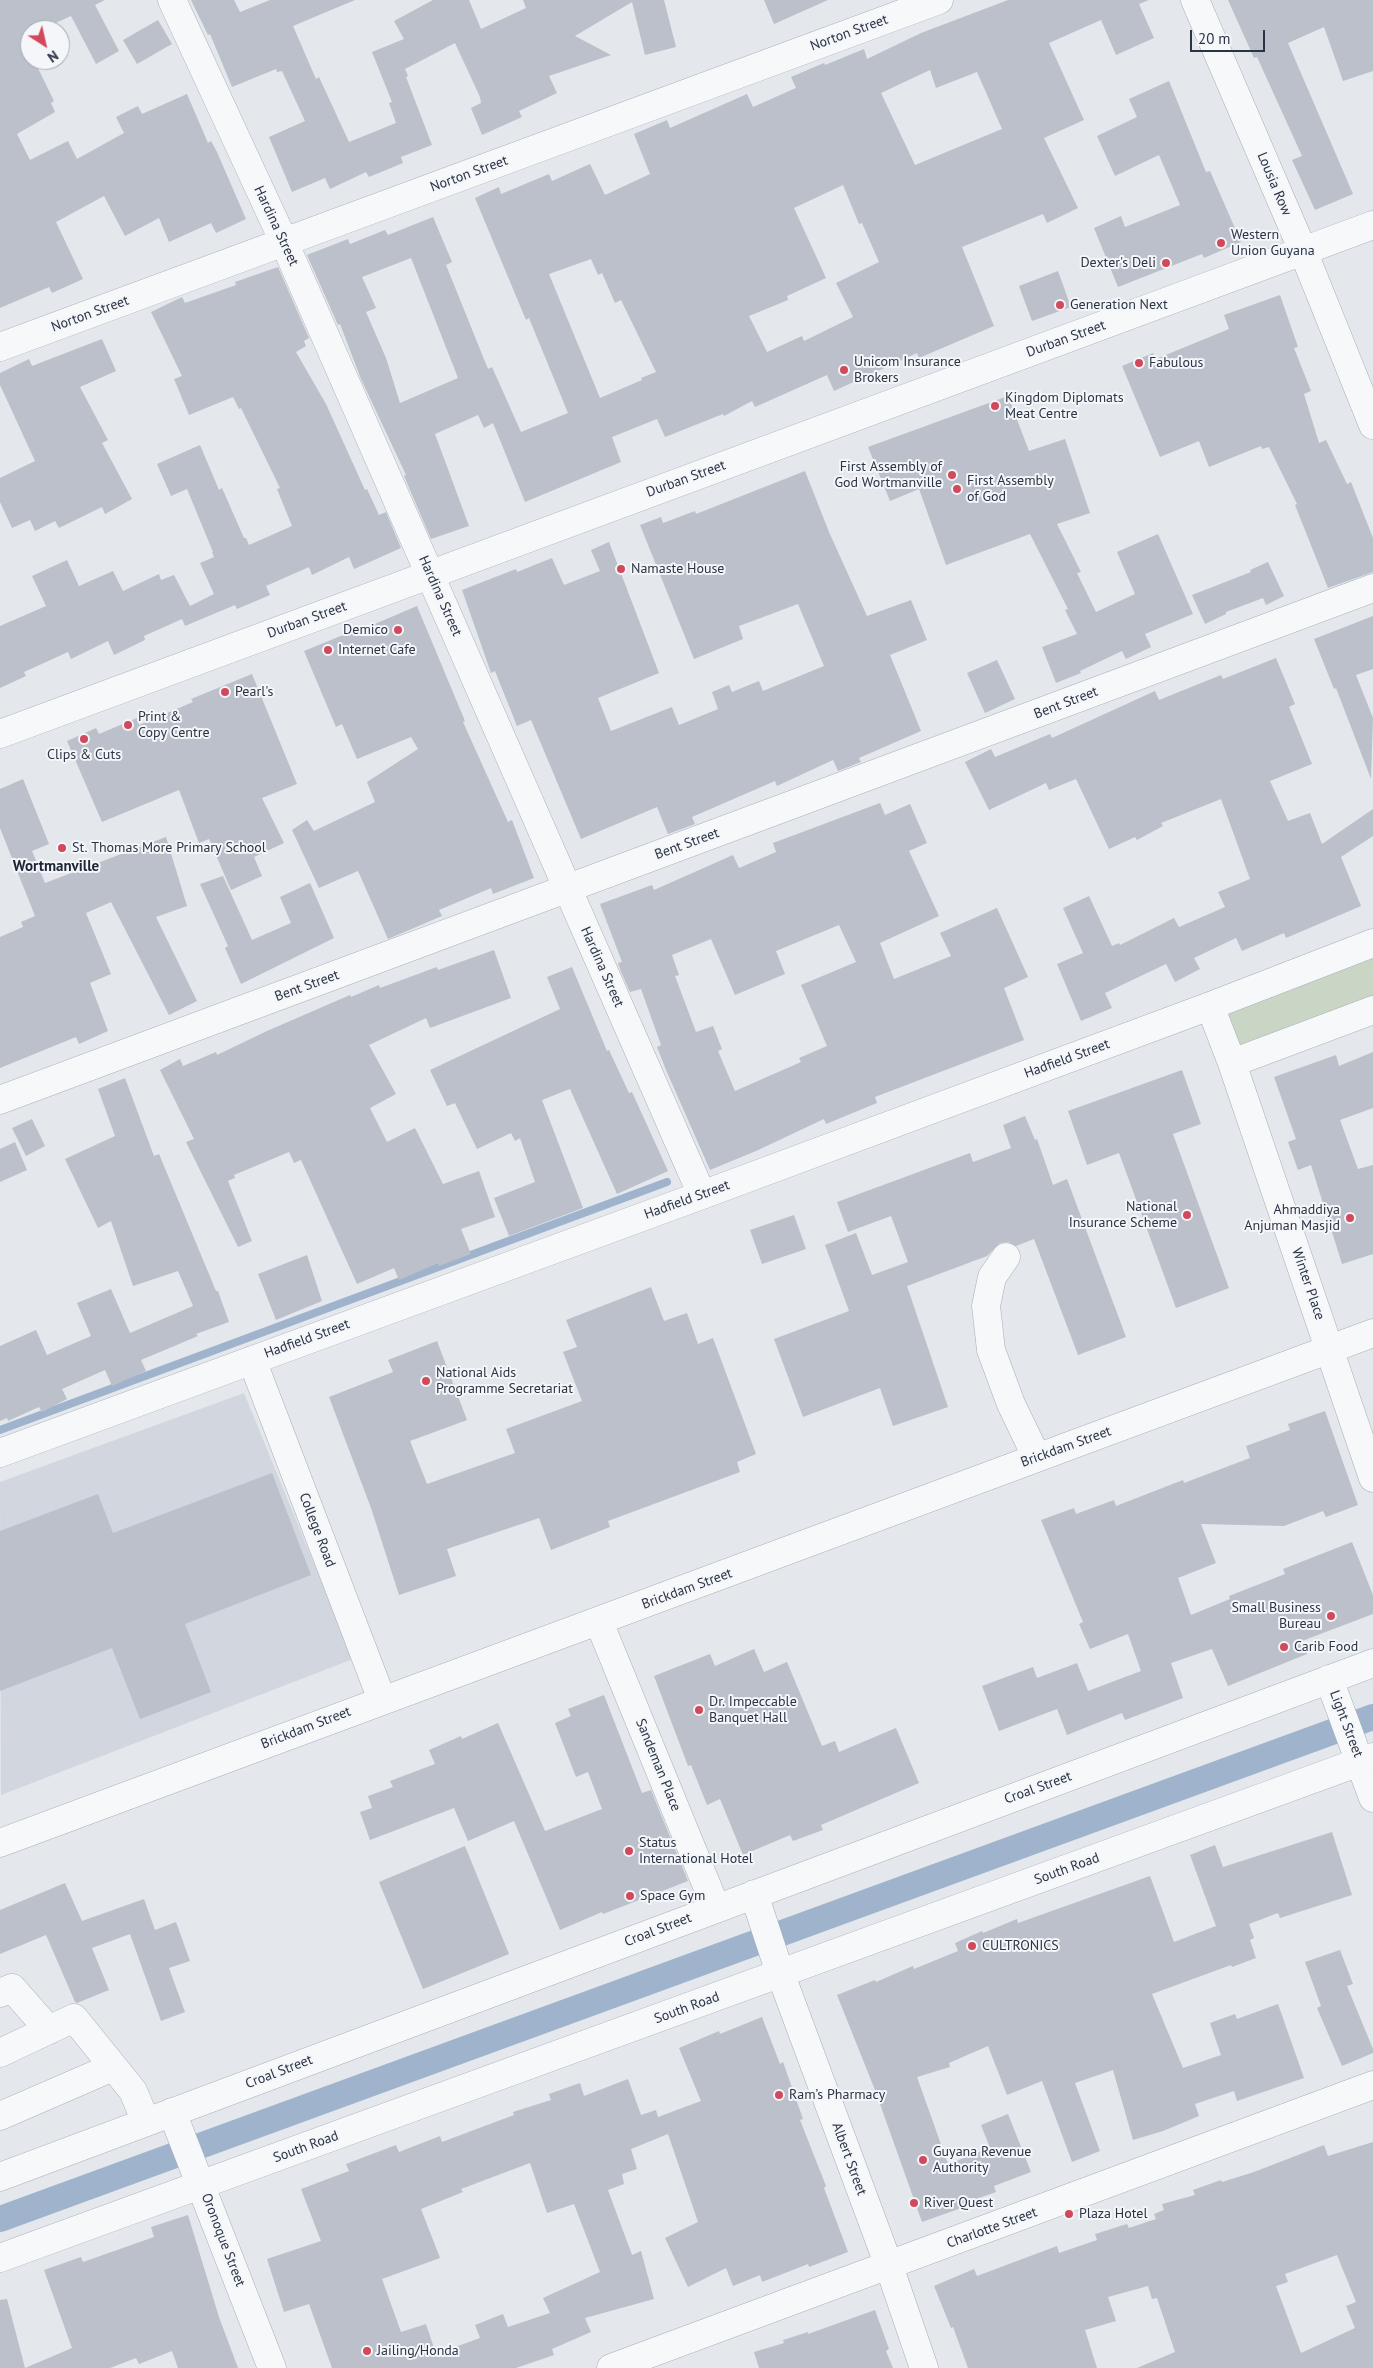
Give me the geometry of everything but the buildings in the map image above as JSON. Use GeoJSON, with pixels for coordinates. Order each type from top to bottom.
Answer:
{"type":"FeatureCollection","features":[{"type":"Feature","properties":{"kind":"street","name":"Hardina Street"},"geometry":{"type":"LineString","coordinates":[[172,0],[284,242],[702,1195]]}},
{"type":"Feature","properties":{"kind":"street","name":"Norton Street"},"geometry":{"type":"LineString","coordinates":[[0,347],[939,0]]}},
{"type":"Feature","properties":{"kind":"street","name":"Lousia Row"},"geometry":{"type":"LineString","coordinates":[[1196,0],[1303,251],[1373,425]]}},
{"type":"Feature","properties":{"kind":"street","name":"Durban Street"},"geometry":{"type":"LineString","coordinates":[[0,734],[1373,225]]}},
{"type":"Feature","properties":{"kind":"street","name":"Bent Street"},"geometry":{"type":"LineString","coordinates":[[0,1100],[1373,588]]}},
{"type":"Feature","properties":{"kind":"street","name":"Hadfield Street"},"geometry":{"type":"LineString","coordinates":[[0,1453],[702,1195],[1210,1006],[1373,943]]}},
{"type":"Feature","properties":{"kind":"street","name":"Winter Place"},"geometry":{"type":"LineString","coordinates":[[1210,1006],[1232,1063],[1373,1478]]}},
{"type":"Feature","properties":{"kind":"street"},"geometry":{"type":"LineString","coordinates":[[1232,1063],[1373,1010]]}},
{"type":"Feature","properties":{"kind":"street"},"geometry":{"type":"LineString","coordinates":[[1006,1257],[992,1277],[986,1306],[990,1350],[1010,1404],[1037,1458]]}},
{"type":"Feature","properties":{"kind":"street","name":"Brickdam Street"},"geometry":{"type":"LineString","coordinates":[[0,1843],[1373,1333]]}},
{"type":"Feature","properties":{"kind":"street","name":"College Road"},"geometry":{"type":"LineString","coordinates":[[252,1360],[382,1700]]}},
{"type":"Feature","properties":{"kind":"street","name":"Sandeman Place"},"geometry":{"type":"LineString","coordinates":[[599,1622],[716,1908]]}},
{"type":"Feature","properties":{"kind":"street","name":"Croal Street"},"geometry":{"type":"LineString","coordinates":[[0,2176],[146,2122],[176,2121],[716,1908],[1373,1663]]}},
{"type":"Feature","properties":{"kind":"street","name":"Light Street"},"geometry":{"type":"LineString","coordinates":[[1329,1679],[1341,1712],[1363,1757],[1373,1798]]}},
{"type":"Feature","properties":{"kind":"street","name":"South Road"},"geometry":{"type":"LineString","coordinates":[[0,2258],[199,2178],[779,1970],[1363,1757]]}},
{"type":"Feature","properties":{"kind":"street","name":"Albert Street"},"geometry":{"type":"LineString","coordinates":[[754,1894],[779,1970],[889,2266],[924,2368]]}},
{"type":"Feature","properties":{"kind":"street"},"geometry":{"type":"LineString","coordinates":[[0,1993],[12,1988],[49,2030]]}},
{"type":"Feature","properties":{"kind":"street"},"geometry":{"type":"LineString","coordinates":[[0,2053],[74,2018],[133,2091],[146,2122]]}},
{"type":"Feature","properties":{"kind":"street"},"geometry":{"type":"LineString","coordinates":[[0,2116],[113,2067]]}},
{"type":"Feature","properties":{"kind":"street","name":"Charlotte Street"},"geometry":{"type":"LineString","coordinates":[[611,2368],[1373,2085]]}},
{"type":"Feature","properties":{"kind":"street","name":"Oronoque Street"},"geometry":{"type":"LineString","coordinates":[[176,2121],[272,2368]]}},
{"type":"Feature","properties":{"kind":"shaded area"},"geometry":{"type":"Polygon","coordinates":[[[244,1393],[353,1659],[1,1795],[0,1482],[244,1393]]]}},
{"type":"Feature","properties":{"kind":"green space"},"geometry":{"type":"Polygon","coordinates":[[[1373,957],[1373,997],[1242,1048],[1226,1013],[1373,957]]]}},
{"type":"Feature","properties":{"kind":"waterway"},"geometry":{"type":"LineString","coordinates":[[0,1430],[667,1182]]}},
{"type":"Feature","properties":{"kind":"waterway"},"geometry":{"type":"LineString","coordinates":[[0,2219],[1373,1717]]}},
{"type":"Feature","properties":{"kind":"place","name":"Western Union Guyana"},"geometry":{"type":"Point","coordinates":[1221,243]}},
{"type":"Feature","properties":{"kind":"place","name":"Dexter's Deli"},"geometry":{"type":"Point","coordinates":[1166,263]}},
{"type":"Feature","properties":{"kind":"place","name":"Generation Next"},"geometry":{"type":"Point","coordinates":[1060,305]}},
{"type":"Feature","properties":{"kind":"place","name":"Fabulous"},"geometry":{"type":"Point","coordinates":[1139,363]}},
{"type":"Feature","properties":{"kind":"place","name":"Unicom Insurance Brokers"},"geometry":{"type":"Point","coordinates":[844,370]}},
{"type":"Feature","properties":{"kind":"place","name":"Kingdom Diplomats Meat Centre"},"geometry":{"type":"Point","coordinates":[995,406]}},
{"type":"Feature","properties":{"kind":"place","name":"First Assembly of God Wortmanville"},"geometry":{"type":"Point","coordinates":[952,475]}},
{"type":"Feature","properties":{"kind":"place","name":"First Assembly of God"},"geometry":{"type":"Point","coordinates":[957,489]}},
{"type":"Feature","properties":{"kind":"place","name":"Namaste House"},"geometry":{"type":"Point","coordinates":[621,569]}},
{"type":"Feature","properties":{"kind":"place","name":"Demico"},"geometry":{"type":"Point","coordinates":[398,630]}},
{"type":"Feature","properties":{"kind":"place","name":"Internet Cafe"},"geometry":{"type":"Point","coordinates":[328,650]}},
{"type":"Feature","properties":{"kind":"place","name":"Pearl's"},"geometry":{"type":"Point","coordinates":[225,692]}},
{"type":"Feature","properties":{"kind":"place","name":"Print & Copy Centre"},"geometry":{"type":"Point","coordinates":[128,725]}},
{"type":"Feature","properties":{"kind":"place","name":"Clips & Cuts"},"geometry":{"type":"Point","coordinates":[84,739]}},
{"type":"Feature","properties":{"kind":"place","name":"St. Thomas More Primary School"},"geometry":{"type":"Point","coordinates":[62,848]}},
{"type":"Feature","properties":{"kind":"place","name":"National Insurance Scheme"},"geometry":{"type":"Point","coordinates":[1187,1215]}},
{"type":"Feature","properties":{"kind":"place","name":"Ahmaddiya Anjuman Masjid"},"geometry":{"type":"Point","coordinates":[1350,1218]}},
{"type":"Feature","properties":{"kind":"place","name":"National Aids Programme Secretariat"},"geometry":{"type":"Point","coordinates":[426,1381]}},
{"type":"Feature","properties":{"kind":"place","name":"Small Business Bureau"},"geometry":{"type":"Point","coordinates":[1331,1616]}},
{"type":"Feature","properties":{"kind":"place","name":"Carib Food"},"geometry":{"type":"Point","coordinates":[1284,1647]}},
{"type":"Feature","properties":{"kind":"place","name":"Dr. Impeccable Banquet Hall"},"geometry":{"type":"Point","coordinates":[699,1710]}},
{"type":"Feature","properties":{"kind":"place","name":"Status International Hotel"},"geometry":{"type":"Point","coordinates":[629,1851]}},
{"type":"Feature","properties":{"kind":"place","name":"Space Gym"},"geometry":{"type":"Point","coordinates":[630,1896]}},
{"type":"Feature","properties":{"kind":"place","name":"CULTRONICS"},"geometry":{"type":"Point","coordinates":[972,1946]}},
{"type":"Feature","properties":{"kind":"place","name":"Ram’s Pharmacy"},"geometry":{"type":"Point","coordinates":[779,2095]}},
{"type":"Feature","properties":{"kind":"place","name":"Guyana Revenue Authority"},"geometry":{"type":"Point","coordinates":[923,2160]}},
{"type":"Feature","properties":{"kind":"place","name":"River Quest"},"geometry":{"type":"Point","coordinates":[914,2203]}},
{"type":"Feature","properties":{"kind":"place","name":"Plaza Hotel"},"geometry":{"type":"Point","coordinates":[1069,2214]}},
{"type":"Feature","properties":{"kind":"place","name":"Jailing/Honda"},"geometry":{"type":"Point","coordinates":[367,2351]}},
{"type":"Feature","properties":{"kind":"district","name":"Wortmanville"},"geometry":{"type":"Point","coordinates":[56,867]}}]}
